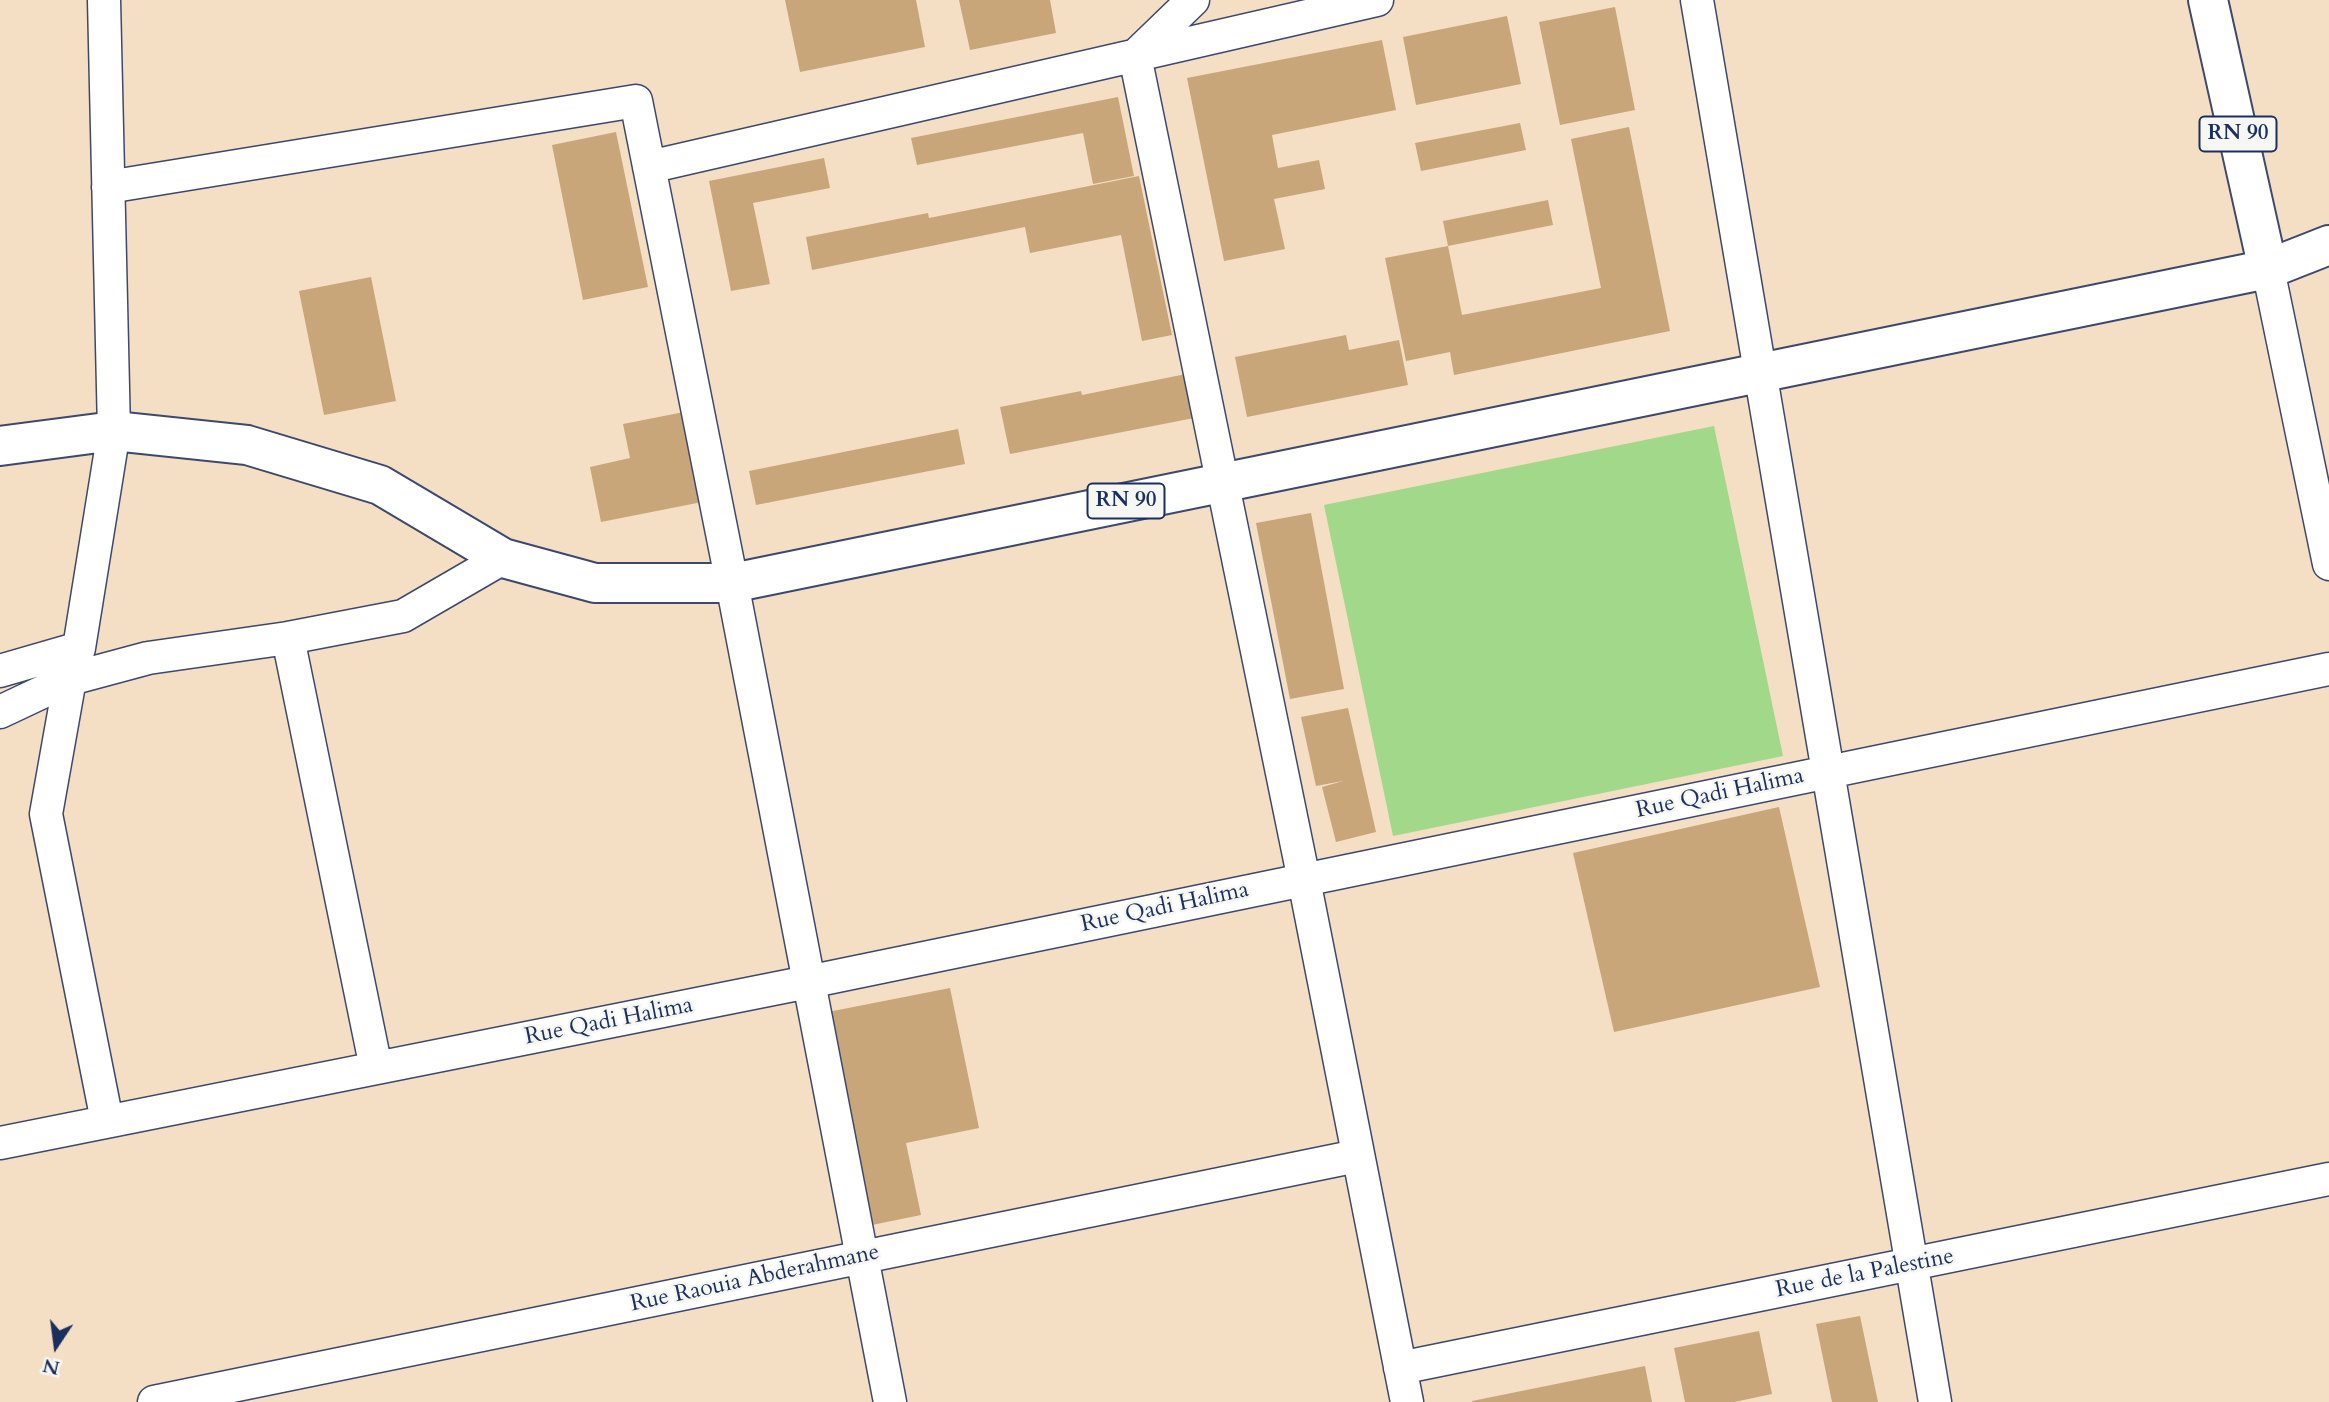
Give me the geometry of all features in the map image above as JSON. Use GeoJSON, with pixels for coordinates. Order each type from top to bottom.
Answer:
{"type":"FeatureCollection","features":[{"type":"Feature","properties":{"kind":"main road","name":"RN 90"},"geometry":{"type":"LineString","coordinates":[[0,446],[114,431],[247,445],[380,485],[503,558],[595,583],[732,583],[2268,269],[2208,0]]}},
{"type":"Feature","properties":{"kind":"main road"},"geometry":{"type":"LineString","coordinates":[[2268,269],[2329,245]]}},
{"type":"Feature","properties":{"kind":"street"},"geometry":{"type":"LineString","coordinates":[[104,0],[114,431],[79,648],[70,679],[46,814],[107,1121]]}},
{"type":"Feature","properties":{"kind":"street"},"geometry":{"type":"LineString","coordinates":[[1135,56],[1193,0]]}},
{"type":"Feature","properties":{"kind":"street"},"geometry":{"type":"LineString","coordinates":[[649,167],[1377,0]]}},
{"type":"Feature","properties":{"kind":"street"},"geometry":{"type":"LineString","coordinates":[[1696,0],[1935,1402]]}},
{"type":"Feature","properties":{"kind":"street"},"geometry":{"type":"LineString","coordinates":[[1135,56],[1304,880],[1407,1402]]}},
{"type":"Feature","properties":{"kind":"street"},"geometry":{"type":"LineString","coordinates":[[108,187],[636,101],[890,1402]]}},
{"type":"Feature","properties":{"kind":"street"},"geometry":{"type":"LineString","coordinates":[[2268,269],[2329,564]]}},
{"type":"Feature","properties":{"kind":"street"},"geometry":{"type":"LineString","coordinates":[[0,712],[70,679],[148,658],[288,638],[403,615],[503,558]]}},
{"type":"Feature","properties":{"kind":"street"},"geometry":{"type":"LineString","coordinates":[[288,638],[376,1069]]}},
{"type":"Feature","properties":{"kind":"street"},"geometry":{"type":"LineString","coordinates":[[0,671],[79,648]]}},
{"type":"Feature","properties":{"kind":"street","name":"Rue Qadi Halima"},"geometry":{"type":"LineString","coordinates":[[0,1143],[807,982],[2329,669]]}},
{"type":"Feature","properties":{"kind":"street","name":"Rue Raouia Abderahmane"},"geometry":{"type":"LineString","coordinates":[[154,1402],[1357,1156]]}},
{"type":"Feature","properties":{"kind":"street","name":"Rue de la Palestine"},"geometry":{"type":"LineString","coordinates":[[1400,1368],[2329,1179]]}},
{"type":"Feature","properties":{"kind":"green space"},"geometry":{"type":"Polygon","coordinates":[[[1714,426],[1783,756],[1393,836],[1324,505],[1714,426]]]}},
{"type":"Feature","properties":{"kind":"building"},"geometry":{"type":"Polygon","coordinates":[[[785,0],[916,0],[925,47],[800,72],[785,0]]]}},
{"type":"Feature","properties":{"kind":"building"},"geometry":{"type":"Polygon","coordinates":[[[959,0],[1050,0],[1056,33],[970,50],[959,0]]]}},
{"type":"Feature","properties":{"kind":"building"},"geometry":{"type":"Polygon","coordinates":[[[1615,7],[1635,110],[1560,125],[1539,22],[1615,7]]]}},
{"type":"Feature","properties":{"kind":"building"},"geometry":{"type":"Polygon","coordinates":[[[1507,16],[1521,84],[1416,105],[1403,37],[1507,16]]]}},
{"type":"Feature","properties":{"kind":"building"},"geometry":{"type":"Polygon","coordinates":[[[1382,40],[1396,110],[1272,135],[1278,168],[1319,160],[1325,189],[1274,199],[1285,249],[1224,261],[1187,78],[1382,40]]]}},
{"type":"Feature","properties":{"kind":"building"},"geometry":{"type":"Polygon","coordinates":[[[1118,97],[1134,176],[1093,184],[1083,133],[917,165],[911,138],[1118,97]]]}},
{"type":"Feature","properties":{"kind":"building"},"geometry":{"type":"Polygon","coordinates":[[[1520,123],[1526,150],[1421,171],[1415,143],[1520,123]]]}},
{"type":"Feature","properties":{"kind":"building"},"geometry":{"type":"Polygon","coordinates":[[[1629,127],[1670,331],[1454,375],[1450,352],[1406,361],[1385,258],[1448,246],[1462,315],[1601,288],[1571,139],[1629,127]]]}},
{"type":"Feature","properties":{"kind":"building"},"geometry":{"type":"Polygon","coordinates":[[[616,132],[648,287],[583,300],[552,145],[616,132]]]}},
{"type":"Feature","properties":{"kind":"building"},"geometry":{"type":"Polygon","coordinates":[[[824,158],[830,188],[753,203],[770,284],[731,291],[709,181],[824,158]]]}},
{"type":"Feature","properties":{"kind":"building"},"geometry":{"type":"Polygon","coordinates":[[[1139,176],[1172,335],[1142,341],[1121,235],[1030,253],[1025,227],[812,270],[806,237],[928,213],[929,218],[1139,176]]]}},
{"type":"Feature","properties":{"kind":"building"},"geometry":{"type":"Polygon","coordinates":[[[1548,200],[1553,225],[1448,246],[1443,221],[1548,200]]]}},
{"type":"Feature","properties":{"kind":"building"},"geometry":{"type":"Polygon","coordinates":[[[371,277],[396,401],[324,415],[299,291],[371,277]]]}},
{"type":"Feature","properties":{"kind":"building"},"geometry":{"type":"Polygon","coordinates":[[[1346,335],[1349,350],[1399,340],[1408,385],[1247,417],[1235,357],[1346,335]]]}},
{"type":"Feature","properties":{"kind":"building"},"geometry":{"type":"Polygon","coordinates":[[[1186,374],[1194,418],[1010,454],[1000,407],[1081,391],[1082,395],[1186,374]]]}},
{"type":"Feature","properties":{"kind":"building"},"geometry":{"type":"Polygon","coordinates":[[[684,412],[702,502],[601,522],[590,467],[630,458],[623,424],[684,412]]]}},
{"type":"Feature","properties":{"kind":"building"},"geometry":{"type":"Polygon","coordinates":[[[958,429],[965,464],[756,505],[749,471],[958,429]]]}},
{"type":"Feature","properties":{"kind":"building"},"geometry":{"type":"Polygon","coordinates":[[[1311,513],[1344,689],[1290,699],[1256,523],[1311,513]]]}},
{"type":"Feature","properties":{"kind":"building"},"geometry":{"type":"Polygon","coordinates":[[[1348,708],[1376,832],[1336,842],[1322,787],[1343,781],[1316,786],[1301,717],[1348,708]]]}},
{"type":"Feature","properties":{"kind":"building"},"geometry":{"type":"Polygon","coordinates":[[[1779,807],[1820,987],[1614,1032],[1573,853],[1779,807]]]}},
{"type":"Feature","properties":{"kind":"building"},"geometry":{"type":"Polygon","coordinates":[[[950,988],[979,1128],[906,1143],[921,1215],[872,1225],[828,1012],[950,988]]]}},
{"type":"Feature","properties":{"kind":"building"},"geometry":{"type":"Polygon","coordinates":[[[1860,1316],[1878,1402],[1832,1402],[1816,1324],[1860,1316]]]}},
{"type":"Feature","properties":{"kind":"building"},"geometry":{"type":"Polygon","coordinates":[[[1759,1331],[1772,1394],[1734,1402],[1685,1402],[1674,1348],[1759,1331]]]}},
{"type":"Feature","properties":{"kind":"building"},"geometry":{"type":"Polygon","coordinates":[[[1645,1366],[1652,1402],[1472,1402],[1472,1401],[1645,1366]]]}}]}
